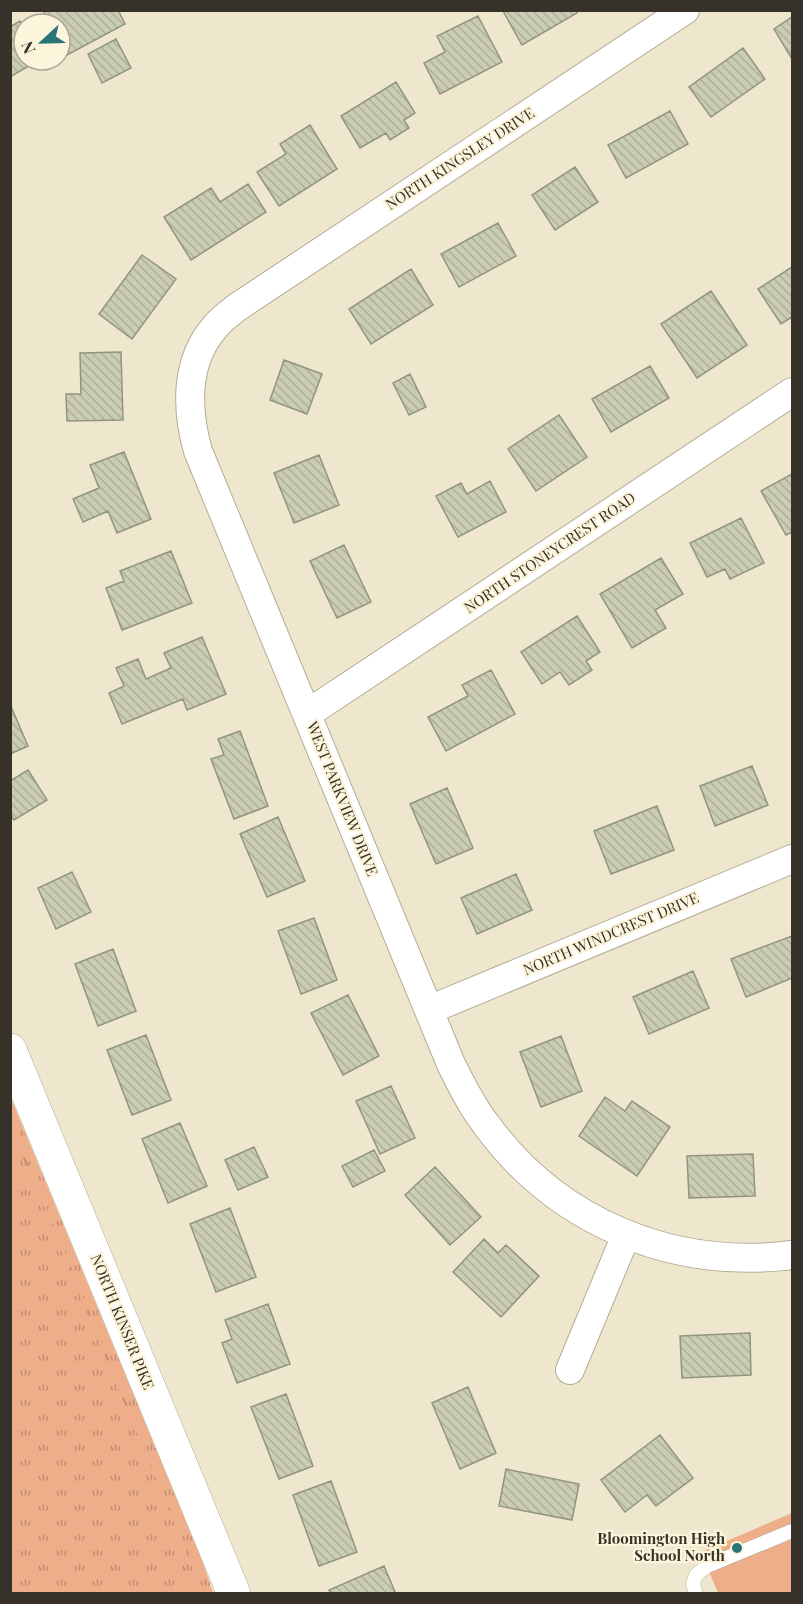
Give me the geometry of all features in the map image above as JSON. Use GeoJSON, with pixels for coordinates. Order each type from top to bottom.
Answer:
{"type":"FeatureCollection","features":[{"type":"Feature","properties":{"kind":"street","name":"NORTH KINGSLEY DRIVE"},"geometry":{"type":"LineString","coordinates":[[236,308],[685,10]]}},
{"type":"Feature","properties":{"kind":"street","name":"WEST PARKVIEW DRIVE"},"geometry":{"type":"LineString","coordinates":[[236,308],[215,326],[201,346],[195,361],[190,416],[198,451],[451,1064],[466,1093],[484,1123],[532,1175],[563,1200],[626,1235],[674,1250],[713,1257],[732,1259],[792,1255]]}},
{"type":"Feature","properties":{"kind":"street","name":"NORTH STONEYCREST ROAD"},"geometry":{"type":"LineString","coordinates":[[307,714],[792,392]]}},
{"type":"Feature","properties":{"kind":"street","name":"NORTH WINDCREST DRIVE"},"geometry":{"type":"LineString","coordinates":[[429,1010],[792,859]]}},
{"type":"Feature","properties":{"kind":"street","name":"NORTH KINSER PIKE"},"geometry":{"type":"LineString","coordinates":[[10,1050],[234,1593]]}},
{"type":"Feature","properties":{"kind":"street"},"geometry":{"type":"LineString","coordinates":[[570,1370],[626,1235]]}},
{"type":"Feature","properties":{"kind":"lane"},"geometry":{"type":"LineString","coordinates":[[696,1593],[693,1584],[696,1575],[707,1566],[792,1531]]}},
{"type":"Feature","properties":{"kind":"green space"},"geometry":{"type":"Polygon","coordinates":[[[10,1096],[203,1563],[213,1593],[11,1593],[10,1096]]]}},
{"type":"Feature","properties":{"kind":"green space"},"geometry":{"type":"Polygon","coordinates":[[[11,1121],[196,1572],[201,1593],[198,1593],[194,1571],[11,1129],[11,1121]]]}},
{"type":"Feature","properties":{"kind":"green space"},"geometry":{"type":"Polygon","coordinates":[[[792,1513],[792,1593],[718,1593],[701,1552],[792,1513]]]}},
{"type":"Feature","properties":{"kind":"building"},"geometry":{"type":"Polygon","coordinates":[[[43,10],[118,10],[125,24],[72,52],[72,12],[44,12],[43,10]]]}},
{"type":"Feature","properties":{"kind":"building"},"geometry":{"type":"Polygon","coordinates":[[[504,10],[576,10],[577,13],[522,45],[504,10]]]}},
{"type":"Feature","properties":{"kind":"building"},"geometry":{"type":"Polygon","coordinates":[[[478,16],[502,62],[440,94],[424,63],[445,52],[437,36],[478,16]]]}},
{"type":"Feature","properties":{"kind":"building"},"geometry":{"type":"Polygon","coordinates":[[[792,17],[792,59],[774,29],[792,17]]]}},
{"type":"Feature","properties":{"kind":"building"},"geometry":{"type":"Polygon","coordinates":[[[12,26],[12,72],[19,72],[10,77],[10,27],[12,26]]]}},
{"type":"Feature","properties":{"kind":"building"},"geometry":{"type":"Polygon","coordinates":[[[116,39],[131,68],[102,83],[88,54],[116,39]]]}},
{"type":"Feature","properties":{"kind":"building"},"geometry":{"type":"Polygon","coordinates":[[[743,48],[765,79],[711,117],[689,87],[743,48]]]}},
{"type":"Feature","properties":{"kind":"building"},"geometry":{"type":"Polygon","coordinates":[[[396,82],[415,113],[404,120],[409,128],[390,140],[386,133],[360,148],[341,116],[396,82]]]}},
{"type":"Feature","properties":{"kind":"building"},"geometry":{"type":"Polygon","coordinates":[[[670,111],[688,144],[626,178],[608,145],[670,111]]]}},
{"type":"Feature","properties":{"kind":"building"},"geometry":{"type":"Polygon","coordinates":[[[310,125],[337,169],[279,206],[257,172],[286,154],[280,144],[310,125]]]}},
{"type":"Feature","properties":{"kind":"building"},"geometry":{"type":"Polygon","coordinates":[[[575,167],[598,202],[555,230],[532,195],[575,167]]]}},
{"type":"Feature","properties":{"kind":"building"},"geometry":{"type":"Polygon","coordinates":[[[248,184],[266,212],[191,260],[164,217],[211,188],[220,202],[248,184]]]}},
{"type":"Feature","properties":{"kind":"building"},"geometry":{"type":"Polygon","coordinates":[[[498,223],[516,256],[459,287],[441,254],[498,223]]]}},
{"type":"Feature","properties":{"kind":"building"},"geometry":{"type":"Polygon","coordinates":[[[142,255],[176,279],[132,339],[99,314],[142,255]]]}},
{"type":"Feature","properties":{"kind":"building"},"geometry":{"type":"Polygon","coordinates":[[[792,267],[792,317],[781,324],[758,289],[792,267]]]}},
{"type":"Feature","properties":{"kind":"building"},"geometry":{"type":"Polygon","coordinates":[[[411,269],[433,305],[371,344],[349,309],[411,269]]]}},
{"type":"Feature","properties":{"kind":"building"},"geometry":{"type":"Polygon","coordinates":[[[711,291],[747,345],[697,378],[661,324],[711,291]]]}},
{"type":"Feature","properties":{"kind":"building"},"geometry":{"type":"Polygon","coordinates":[[[121,352],[123,420],[67,421],[66,394],[81,394],[80,353],[121,352]]]}},
{"type":"Feature","properties":{"kind":"building"},"geometry":{"type":"Polygon","coordinates":[[[284,360],[322,374],[307,414],[270,400],[284,360]]]}},
{"type":"Feature","properties":{"kind":"building"},"geometry":{"type":"Polygon","coordinates":[[[650,366],[669,398],[611,432],[592,399],[650,366]]]}},
{"type":"Feature","properties":{"kind":"building"},"geometry":{"type":"Polygon","coordinates":[[[410,374],[426,407],[409,415],[393,383],[410,374]]]}},
{"type":"Feature","properties":{"kind":"building"},"geometry":{"type":"Polygon","coordinates":[[[559,415],[587,457],[536,491],[508,449],[559,415]]]}},
{"type":"Feature","properties":{"kind":"building"},"geometry":{"type":"Polygon","coordinates":[[[124,452],[151,519],[117,533],[108,511],[83,522],[73,499],[99,488],[90,465],[124,452]]]}},
{"type":"Feature","properties":{"kind":"building"},"geometry":{"type":"Polygon","coordinates":[[[319,455],[339,505],[294,523],[274,473],[319,455]]]}},
{"type":"Feature","properties":{"kind":"building"},"geometry":{"type":"Polygon","coordinates":[[[792,474],[792,532],[786,535],[761,491],[792,474]]]}},
{"type":"Feature","properties":{"kind":"building"},"geometry":{"type":"Polygon","coordinates":[[[490,481],[506,512],[458,537],[436,496],[461,483],[467,494],[490,481]]]}},
{"type":"Feature","properties":{"kind":"building"},"geometry":{"type":"Polygon","coordinates":[[[741,518],[764,563],[730,579],[725,569],[707,577],[690,543],[741,518]]]}},
{"type":"Feature","properties":{"kind":"building"},"geometry":{"type":"Polygon","coordinates":[[[344,545],[371,602],[337,618],[310,561],[344,545]]]}},
{"type":"Feature","properties":{"kind":"building"},"geometry":{"type":"Polygon","coordinates":[[[171,551],[192,603],[122,630],[106,588],[124,581],[120,571],[171,551]]]}},
{"type":"Feature","properties":{"kind":"building"},"geometry":{"type":"Polygon","coordinates":[[[661,558],[683,594],[655,610],[666,628],[632,648],[600,594],[661,558]]]}},
{"type":"Feature","properties":{"kind":"building"},"geometry":{"type":"Polygon","coordinates":[[[577,616],[600,652],[586,661],[592,670],[569,685],[560,672],[542,684],[521,652],[577,616]]]}},
{"type":"Feature","properties":{"kind":"building"},"geometry":{"type":"Polygon","coordinates":[[[202,637],[226,694],[187,710],[183,699],[122,724],[109,693],[124,686],[116,668],[138,659],[146,679],[171,668],[164,653],[202,637]]]}},
{"type":"Feature","properties":{"kind":"building"},"geometry":{"type":"Polygon","coordinates":[[[491,670],[515,714],[446,751],[428,717],[468,696],[462,685],[491,670]]]}},
{"type":"Feature","properties":{"kind":"building"},"geometry":{"type":"Polygon","coordinates":[[[10,704],[28,746],[10,754],[10,704]]]}},
{"type":"Feature","properties":{"kind":"building"},"geometry":{"type":"Polygon","coordinates":[[[240,731],[268,806],[234,819],[211,759],[224,755],[218,739],[240,731]]]}},
{"type":"Feature","properties":{"kind":"building"},"geometry":{"type":"Polygon","coordinates":[[[752,766],[768,805],[715,826],[700,786],[752,766]]]}},
{"type":"Feature","properties":{"kind":"building"},"geometry":{"type":"Polygon","coordinates":[[[28,770],[47,800],[14,820],[10,814],[10,781],[28,770]]]}},
{"type":"Feature","properties":{"kind":"building"},"geometry":{"type":"Polygon","coordinates":[[[447,788],[473,848],[436,864],[410,804],[447,788]]]}},
{"type":"Feature","properties":{"kind":"building"},"geometry":{"type":"Polygon","coordinates":[[[657,806],[674,850],[611,874],[594,831],[657,806]]]}},
{"type":"Feature","properties":{"kind":"building"},"geometry":{"type":"Polygon","coordinates":[[[278,817],[305,881],[267,897],[240,834],[278,817]]]}},
{"type":"Feature","properties":{"kind":"building"},"geometry":{"type":"Polygon","coordinates":[[[72,872],[91,912],[56,929],[38,888],[72,872]]]}},
{"type":"Feature","properties":{"kind":"building"},"geometry":{"type":"Polygon","coordinates":[[[516,874],[532,910],[477,934],[461,898],[516,874]]]}},
{"type":"Feature","properties":{"kind":"building"},"geometry":{"type":"Polygon","coordinates":[[[314,918],[337,980],[301,994],[278,931],[314,918]]]}},
{"type":"Feature","properties":{"kind":"building"},"geometry":{"type":"Polygon","coordinates":[[[792,936],[792,978],[746,997],[731,959],[792,936]]]}},
{"type":"Feature","properties":{"kind":"building"},"geometry":{"type":"Polygon","coordinates":[[[113,949],[136,1011],[98,1026],[75,964],[113,949]]]}},
{"type":"Feature","properties":{"kind":"building"},"geometry":{"type":"Polygon","coordinates":[[[693,971],[709,1008],[649,1034],[633,997],[693,971]]]}},
{"type":"Feature","properties":{"kind":"building"},"geometry":{"type":"Polygon","coordinates":[[[348,995],[379,1056],[343,1075],[311,1013],[348,995]]]}},
{"type":"Feature","properties":{"kind":"building"},"geometry":{"type":"Polygon","coordinates":[[[146,1035],[171,1100],[132,1115],[107,1050],[146,1035]]]}},
{"type":"Feature","properties":{"kind":"building"},"geometry":{"type":"Polygon","coordinates":[[[561,1036],[582,1091],[541,1107],[520,1052],[561,1036]]]}},
{"type":"Feature","properties":{"kind":"building"},"geometry":{"type":"Polygon","coordinates":[[[391,1086],[415,1138],[380,1154],[356,1101],[391,1086]]]}},
{"type":"Feature","properties":{"kind":"building"},"geometry":{"type":"Polygon","coordinates":[[[605,1097],[625,1111],[632,1101],[670,1127],[637,1176],[579,1136],[605,1097]]]}},
{"type":"Feature","properties":{"kind":"building"},"geometry":{"type":"Polygon","coordinates":[[[180,1123],[207,1186],[168,1203],[142,1139],[180,1123]]]}},
{"type":"Feature","properties":{"kind":"building"},"geometry":{"type":"Polygon","coordinates":[[[254,1147],[268,1177],[238,1190],[225,1160],[254,1147]]]}},
{"type":"Feature","properties":{"kind":"building"},"geometry":{"type":"Polygon","coordinates":[[[374,1150],[385,1171],[353,1187],[342,1166],[374,1150]]]}},
{"type":"Feature","properties":{"kind":"building"},"geometry":{"type":"Polygon","coordinates":[[[753,1154],[755,1196],[689,1198],[687,1156],[753,1154]]]}},
{"type":"Feature","properties":{"kind":"building"},"geometry":{"type":"Polygon","coordinates":[[[435,1167],[481,1217],[450,1245],[405,1195],[435,1167]]]}},
{"type":"Feature","properties":{"kind":"building"},"geometry":{"type":"Polygon","coordinates":[[[230,1208],[256,1277],[216,1292],[190,1224],[230,1208]]]}},
{"type":"Feature","properties":{"kind":"building"},"geometry":{"type":"Polygon","coordinates":[[[484,1239],[498,1253],[506,1245],[539,1276],[501,1317],[453,1272],[484,1239]]]}},
{"type":"Feature","properties":{"kind":"building"},"geometry":{"type":"Polygon","coordinates":[[[268,1304],[290,1364],[237,1383],[222,1343],[232,1339],[225,1320],[268,1304]]]}},
{"type":"Feature","properties":{"kind":"building"},"geometry":{"type":"Polygon","coordinates":[[[750,1333],[751,1375],[682,1378],[680,1336],[750,1333]]]}},
{"type":"Feature","properties":{"kind":"building"},"geometry":{"type":"Polygon","coordinates":[[[468,1387],[496,1453],[460,1469],[432,1403],[468,1387]]]}},
{"type":"Feature","properties":{"kind":"building"},"geometry":{"type":"Polygon","coordinates":[[[286,1394],[313,1466],[279,1479],[251,1407],[286,1394]]]}},
{"type":"Feature","properties":{"kind":"building"},"geometry":{"type":"Polygon","coordinates":[[[660,1435],[693,1478],[656,1506],[647,1495],[625,1512],[601,1480],[660,1435]]]}},
{"type":"Feature","properties":{"kind":"building"},"geometry":{"type":"Polygon","coordinates":[[[506,1469],[579,1484],[572,1520],[499,1506],[506,1469]]]}},
{"type":"Feature","properties":{"kind":"building"},"geometry":{"type":"Polygon","coordinates":[[[331,1481],[357,1552],[319,1566],[293,1495],[331,1481]]]}},
{"type":"Feature","properties":{"kind":"building"},"geometry":{"type":"Polygon","coordinates":[[[384,1566],[396,1594],[331,1594],[329,1590],[384,1566]]]}},
{"type":"Feature","properties":{"kind":"place","name":"Bloomington High School North"},"geometry":{"type":"Point","coordinates":[737,1548]}}]}
